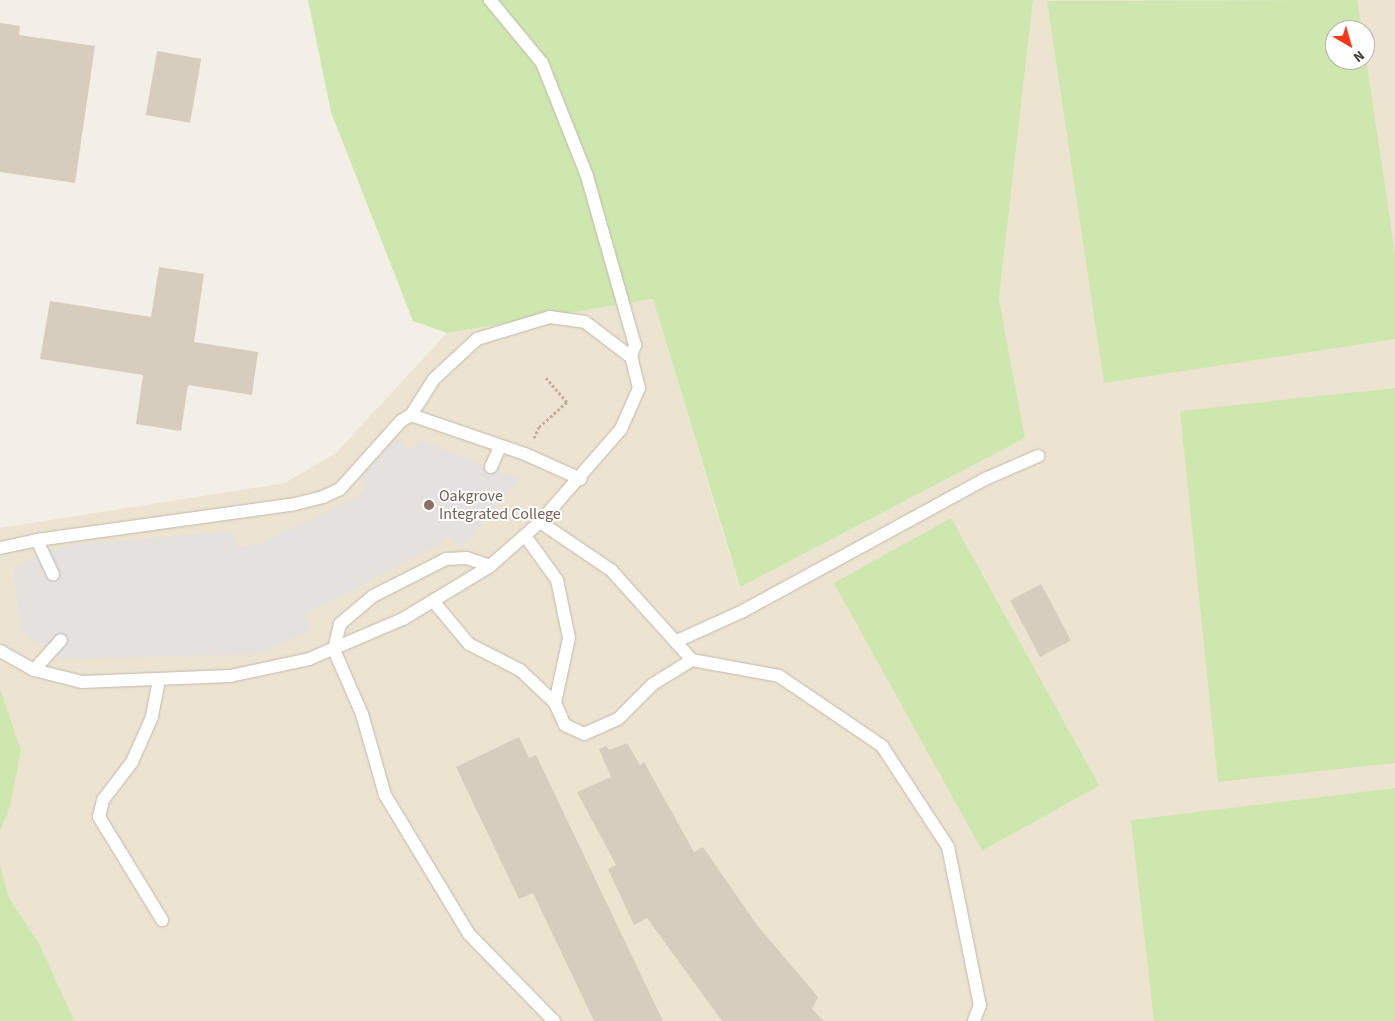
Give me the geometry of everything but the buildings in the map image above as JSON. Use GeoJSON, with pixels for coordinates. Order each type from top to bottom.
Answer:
{"type":"FeatureCollection","features":[{"type":"Feature","properties":{"kind":"lane"},"geometry":{"type":"LineString","coordinates":[[0,651],[34,670],[82,682],[230,676],[310,659],[334,650],[434,602],[490,566],[526,537],[581,479],[621,429],[639,388],[631,357],[635,345],[587,176],[542,63],[490,0]]}},
{"type":"Feature","properties":{"kind":"lane"},"geometry":{"type":"LineString","coordinates":[[0,548],[38,540],[295,504],[323,497],[340,489],[401,422],[411,414],[434,379],[477,338],[550,317],[585,322],[631,357]]}},
{"type":"Feature","properties":{"kind":"lane"},"geometry":{"type":"LineString","coordinates":[[411,414],[500,447],[525,454],[581,479]]}},
{"type":"Feature","properties":{"kind":"lane"},"geometry":{"type":"LineString","coordinates":[[491,467],[500,447]]}},
{"type":"Feature","properties":{"kind":"lane"},"geometry":{"type":"LineString","coordinates":[[677,641],[743,611],[985,478],[1038,456]]}},
{"type":"Feature","properties":{"kind":"lane"},"geometry":{"type":"LineString","coordinates":[[540,522],[611,570],[677,641],[692,660],[778,676],[882,746],[948,847],[980,1005],[974,1021]]}},
{"type":"Feature","properties":{"kind":"lane"},"geometry":{"type":"LineString","coordinates":[[526,537],[557,580],[569,638],[554,703]]}},
{"type":"Feature","properties":{"kind":"lane"},"geometry":{"type":"LineString","coordinates":[[38,540],[53,574]]}},
{"type":"Feature","properties":{"kind":"lane"},"geometry":{"type":"LineString","coordinates":[[490,566],[467,558],[446,559],[373,596],[340,624],[334,650],[362,714],[385,795],[469,934],[554,1021]]}},
{"type":"Feature","properties":{"kind":"lane"},"geometry":{"type":"LineString","coordinates":[[434,602],[470,644],[520,670],[554,703],[565,725],[584,734],[618,719],[653,684],[692,660]]}},
{"type":"Feature","properties":{"kind":"lane"},"geometry":{"type":"LineString","coordinates":[[34,670],[61,640]]}},
{"type":"Feature","properties":{"kind":"lane"},"geometry":{"type":"LineString","coordinates":[[159,680],[152,717],[132,762],[103,800],[99,817],[162,920]]}},
{"type":"Feature","properties":{"kind":"path"},"geometry":{"type":"LineString","coordinates":[[525,454],[540,427],[567,402],[546,378]]}},
{"type":"Feature","properties":{"kind":"shaded area","name":"Oakgrove Integrated College"},"geometry":{"type":"Polygon","coordinates":[[[1033,0],[1395,0],[1395,1021],[0,1021],[0,528],[285,483],[336,453],[447,333],[653,299],[739,587],[1025,438],[999,299],[1033,0]]]}},
{"type":"Feature","properties":{"kind":"shaded area"},"geometry":{"type":"Polygon","coordinates":[[[396,438],[410,450],[420,440],[520,479],[462,548],[447,536],[439,545],[305,614],[312,630],[257,654],[62,659],[20,631],[14,569],[43,552],[78,544],[233,531],[237,547],[259,544],[356,497],[367,487],[360,479],[396,438]]]}},
{"type":"Feature","properties":{"kind":"green space"},"geometry":{"type":"Polygon","coordinates":[[[308,0],[1033,0],[999,299],[1025,438],[740,587],[653,299],[447,333],[413,321],[331,112],[308,0]]]}},
{"type":"Feature","properties":{"kind":"green space"},"geometry":{"type":"Polygon","coordinates":[[[1357,0],[1360,20],[1325,20],[1325,70],[1368,70],[1395,253],[1395,339],[1104,383],[1047,1],[1357,0]]]}},
{"type":"Feature","properties":{"kind":"green space"},"geometry":{"type":"Polygon","coordinates":[[[1395,388],[1395,763],[1218,782],[1180,411],[1395,388]]]}},
{"type":"Feature","properties":{"kind":"green space"},"geometry":{"type":"Polygon","coordinates":[[[951,518],[1099,786],[982,851],[834,583],[951,518]]]}},
{"type":"Feature","properties":{"kind":"green space"},"geometry":{"type":"Polygon","coordinates":[[[0,689],[21,750],[10,806],[0,832],[0,689]]]}},
{"type":"Feature","properties":{"kind":"green space"},"geometry":{"type":"Polygon","coordinates":[[[1395,788],[1395,1021],[1154,1021],[1131,820],[1395,788]]]}},
{"type":"Feature","properties":{"kind":"green space"},"geometry":{"type":"Polygon","coordinates":[[[0,865],[9,898],[40,945],[74,1021],[0,1021],[0,865]]]}},
{"type":"Feature","properties":{"kind":"place","name":"Oakgrove Integrated College"},"geometry":{"type":"Point","coordinates":[429,505]}}]}
